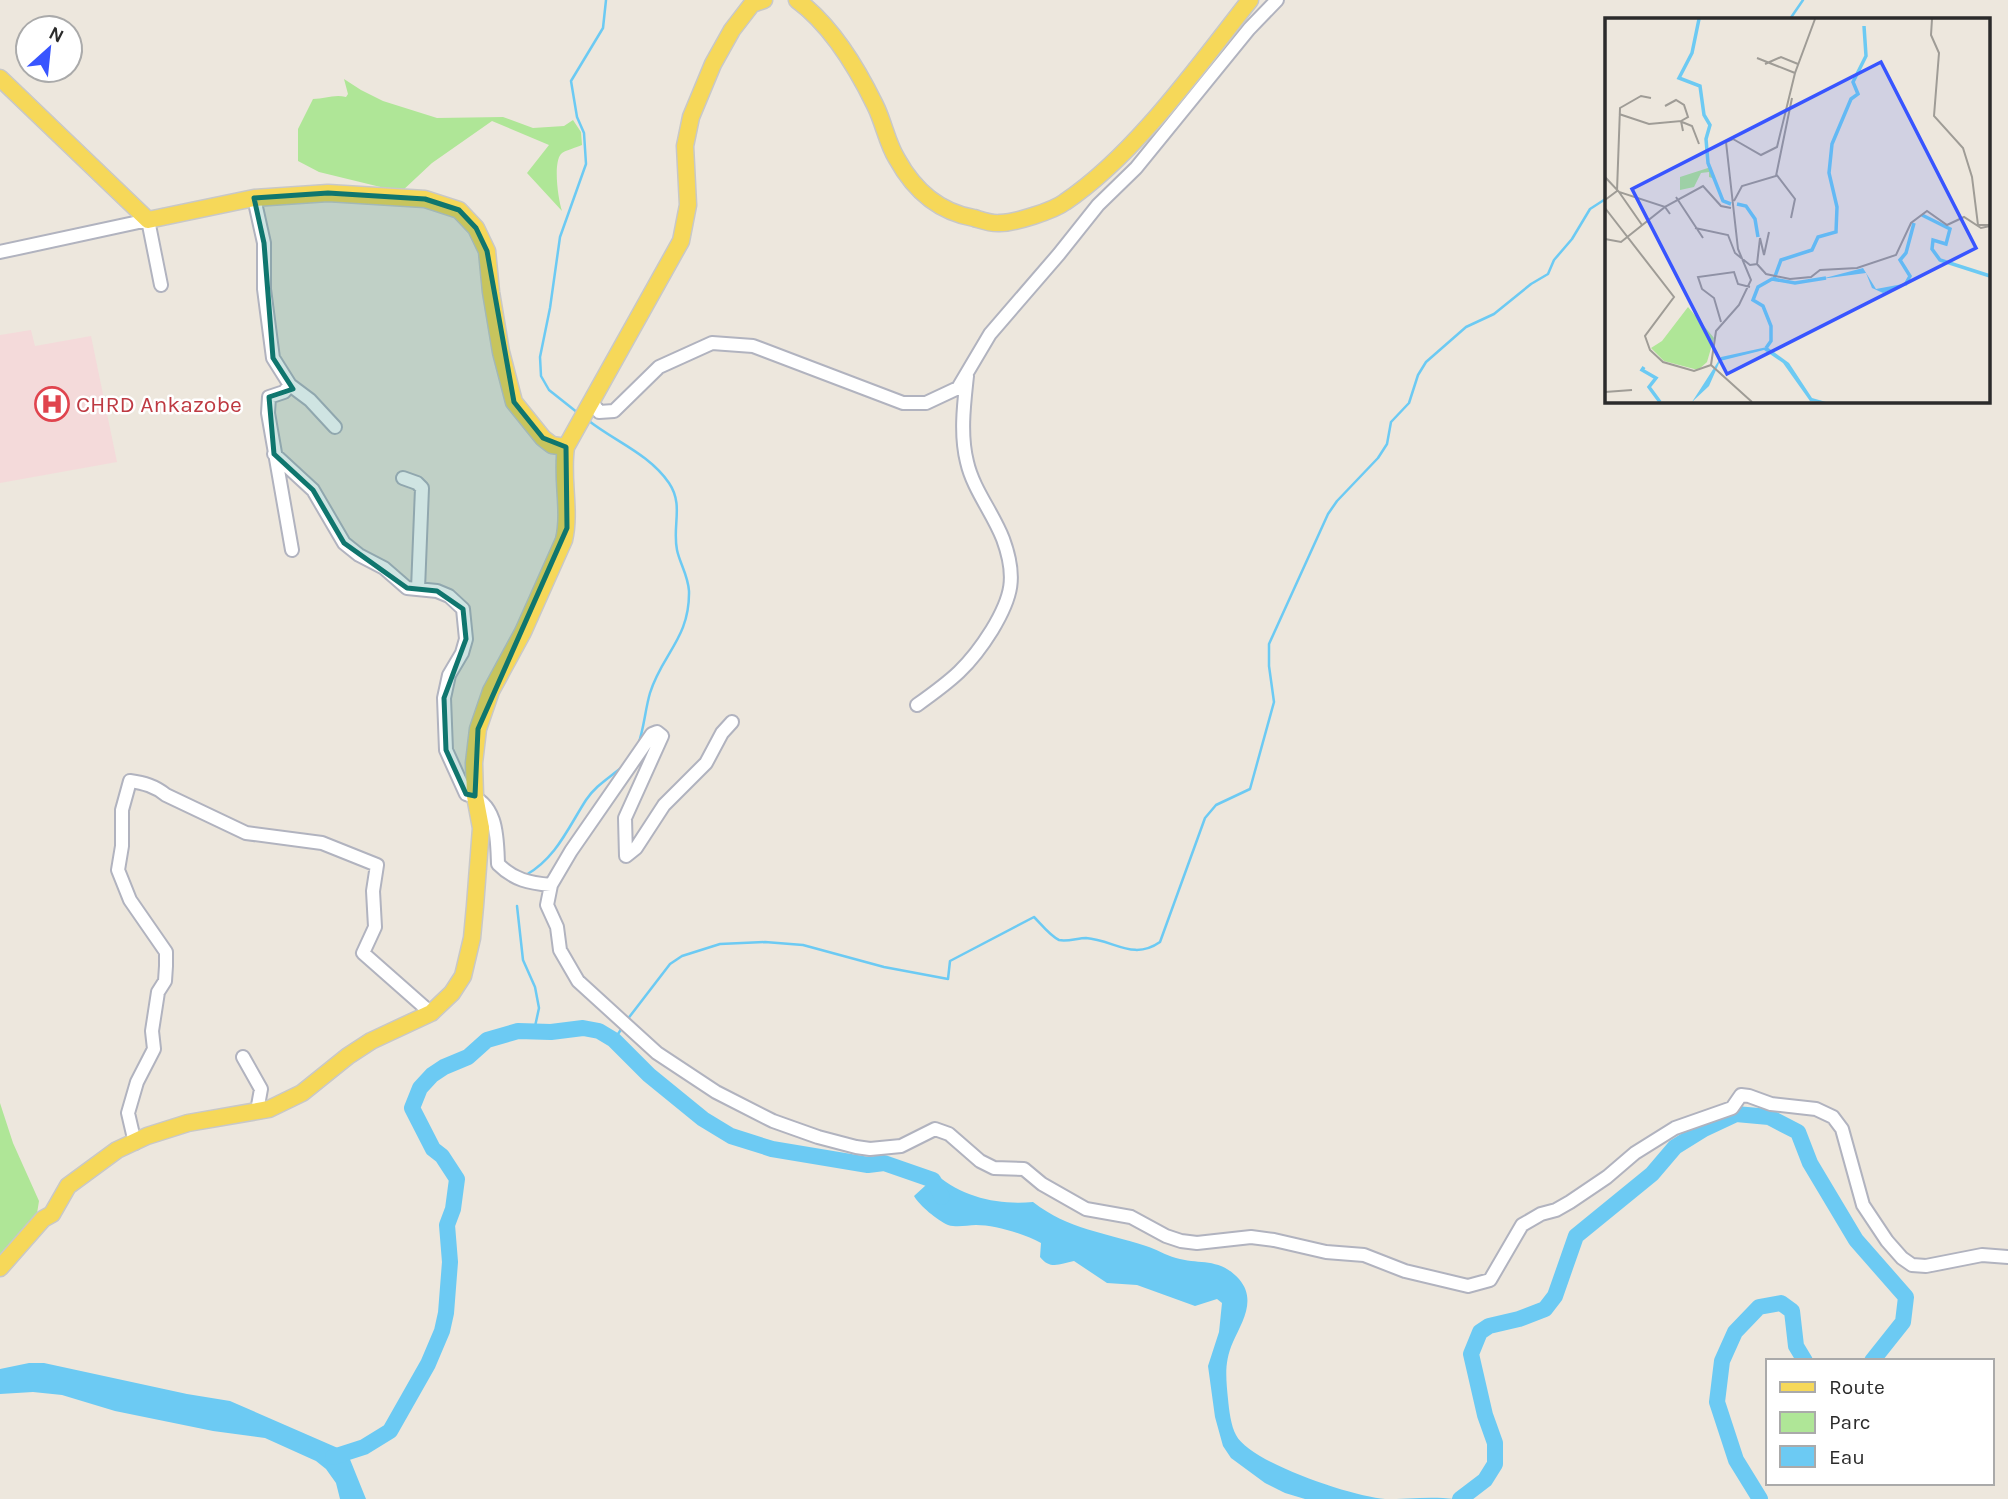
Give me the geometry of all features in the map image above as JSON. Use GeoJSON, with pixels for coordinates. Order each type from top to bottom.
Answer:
{"type":"FeatureCollection","features":[{"type":"Feature","properties":{"kind":"main road"},"geometry":{"type":"LineString","coordinates":[[0,1268],[43,1219],[52,1214],[68,1186],[117,1150],[147,1136],[188,1123],[269,1109],[302,1093],[371,1041],[431,1013],[452,993],[463,976],[471,945],[481,828],[475,796],[474,763],[478,729],[491,691],[529,621],[564,540],[567,528],[563,466],[566,447],[681,241],[688,205],[685,146],[691,117],[713,64],[739,19],[752,4],[764,0]]}},
{"type":"Feature","properties":{"kind":"main road"},"geometry":{"type":"LineString","coordinates":[[797,0],[809,9],[845,52],[875,106],[897,159],[920,191],[937,205],[957,215],[999,223],[1063,204],[1115,161],[1189,78],[1250,0]]}},
{"type":"Feature","properties":{"kind":"main road"},"geometry":{"type":"LineString","coordinates":[[0,78],[148,220],[254,198],[341,193],[425,199],[459,210],[476,228],[487,251],[501,352],[514,402],[543,438],[552,444],[566,447]]}},
{"type":"Feature","properties":{"kind":"street"},"geometry":{"type":"LineString","coordinates":[[586,413],[614,411],[659,367],[712,343],[753,346],[903,403],[926,403],[958,388],[990,334],[1098,205],[1136,168],[1249,29],[1276,0]]}},
{"type":"Feature","properties":{"kind":"street"},"geometry":{"type":"LineString","coordinates":[[254,198],[264,243],[264,289],[273,358],[290,385],[310,400],[335,427]]}},
{"type":"Feature","properties":{"kind":"street"},"geometry":{"type":"LineString","coordinates":[[0,252],[148,220],[161,285]]}},
{"type":"Feature","properties":{"kind":"street"},"geometry":{"type":"LineString","coordinates":[[917,705],[956,677],[975,657],[1009,601],[1012,577],[1003,541],[967,463],[963,429],[967,372]]}},
{"type":"Feature","properties":{"kind":"street"},"geometry":{"type":"LineString","coordinates":[[290,385],[284,392],[270,397],[268,413],[292,550]]}},
{"type":"Feature","properties":{"kind":"street"},"geometry":{"type":"LineString","coordinates":[[274,454],[313,490],[344,543],[359,555],[384,568],[407,588],[450,596],[463,609],[466,639],[449,675],[444,698],[446,750],[466,794],[475,796],[488,810],[497,828],[498,864],[508,874],[525,882],[551,885]]}},
{"type":"Feature","properties":{"kind":"street"},"geometry":{"type":"LineString","coordinates":[[403,478],[417,482],[422,488],[418,589]]}},
{"type":"Feature","properties":{"kind":"street"},"geometry":{"type":"LineString","coordinates":[[732,722],[722,733],[706,763],[664,805],[636,848],[626,856],[625,818],[662,736],[657,732],[652,734],[571,851],[551,885],[547,905],[557,927],[560,950],[578,981],[657,1053],[716,1092],[773,1121],[818,1137],[870,1149],[901,1146],[935,1129],[949,1134],[980,1161],[994,1168],[1024,1169],[1042,1184],[1086,1209],[1132,1217],[1166,1236],[1181,1241],[1198,1243],[1232,1238],[1274,1240],[1326,1252],[1364,1255],[1405,1271],[1460,1285],[1476,1285],[1490,1280],[1522,1225],[1570,1202],[1607,1177],[1634,1153],[1675,1128],[1732,1108],[1741,1095],[1771,1104],[1816,1109],[1833,1117],[1845,1137],[1863,1205],[1887,1241],[1912,1265],[1926,1266],[1982,1255],[2008,1257]]}},
{"type":"Feature","properties":{"kind":"street"},"geometry":{"type":"LineString","coordinates":[[135,1143],[128,1112],[137,1082],[154,1049],[152,1031],[158,992],[165,981],[166,952],[130,900],[118,870],[122,846],[122,810],[130,781],[146,783],[246,833],[323,844],[377,865],[373,891],[375,927],[363,953],[431,1013]]}},
{"type":"Feature","properties":{"kind":"street"},"geometry":{"type":"LineString","coordinates":[[243,1057],[261,1089],[257,1111]]}},
{"type":"Feature","properties":{"kind":"highlighted area"},"geometry":{"type":"Polygon","coordinates":[[[328,193],[425,199],[459,210],[476,228],[487,251],[514,402],[543,438],[566,447],[567,528],[478,729],[475,796],[466,794],[446,750],[444,698],[466,639],[463,609],[437,591],[407,588],[344,543],[313,490],[274,454],[269,397],[293,389],[273,358],[264,243],[254,198],[328,193]]]}},
{"type":"Feature","properties":{"kind":"shaded area","name":"CHRD Ankazobe"},"geometry":{"type":"Polygon","coordinates":[[[31,330],[35,346],[91,336],[117,462],[0,483],[0,335],[31,330]]]}},
{"type":"Feature","properties":{"kind":"green space"},"geometry":{"type":"Polygon","coordinates":[[[344,79],[383,101],[437,118],[503,117],[533,128],[564,126],[573,120],[581,132],[582,145],[561,154],[557,165],[562,211],[527,173],[549,145],[492,121],[432,163],[401,192],[319,172],[298,161],[298,129],[313,99],[346,97],[348,94],[344,79]]]}},
{"type":"Feature","properties":{"kind":"green space"},"geometry":{"type":"Polygon","coordinates":[[[0,1103],[13,1143],[39,1201],[35,1226],[0,1264],[0,1103]]]}},
{"type":"Feature","properties":{"kind":"water"},"geometry":{"type":"Polygon","coordinates":[[[937,1175],[958,1189],[982,1198],[1033,1202],[1074,1225],[1146,1246],[1176,1258],[1217,1265],[1232,1272],[1247,1295],[1244,1319],[1230,1349],[1227,1363],[1229,1408],[1236,1435],[1245,1446],[1261,1457],[1304,1477],[1351,1492],[1385,1499],[1305,1499],[1265,1483],[1231,1458],[1223,1446],[1215,1417],[1208,1366],[1219,1332],[1222,1303],[1217,1299],[1195,1306],[1137,1285],[1107,1283],[1074,1261],[1048,1264],[1040,1257],[1041,1243],[1027,1236],[992,1227],[948,1225],[929,1212],[914,1196],[937,1175]]]}},
{"type":"Feature","properties":{"kind":"water"},"geometry":{"type":"Polygon","coordinates":[[[44,1363],[230,1401],[347,1452],[366,1499],[340,1499],[336,1483],[326,1469],[316,1461],[265,1438],[213,1431],[115,1411],[62,1395],[33,1392],[0,1394],[0,1369],[44,1363]]]}},
{"type":"Feature","properties":{"kind":"water"},"geometry":{"type":"Polygon","coordinates":[[[1429,1498],[1454,1499],[1385,1499],[1429,1498]]]}},
{"type":"Feature","properties":{"kind":"waterway"},"geometry":{"type":"LineString","coordinates":[[578,413],[549,390],[541,376],[540,357],[560,237],[586,164],[584,133],[577,117],[571,81],[603,28],[606,0]]}},
{"type":"Feature","properties":{"kind":"waterway"},"geometry":{"type":"LineString","coordinates":[[1791,18],[1803,0]]}},
{"type":"Feature","properties":{"kind":"waterway"},"geometry":{"type":"LineString","coordinates":[[627,1020],[670,964],[682,956],[720,944],[765,942],[803,945],[884,967],[948,979],[950,961],[1034,917],[1059,940],[1086,938],[1132,950],[1141,950],[1160,942],[1205,818],[1216,805],[1250,789],[1274,702],[1269,644],[1328,514],[1378,458],[1387,444],[1391,422],[1409,403],[1418,375],[1426,362],[1466,327],[1494,314],[1548,274],[1554,260],[1572,239],[1590,209],[1605,199]]}},
{"type":"Feature","properties":{"kind":"waterway"},"geometry":{"type":"LineString","coordinates":[[589,421],[652,464],[669,483],[676,499],[676,541],[688,585],[688,607],[680,634],[655,679],[638,745]]}},
{"type":"Feature","properties":{"kind":"waterway"},"geometry":{"type":"LineString","coordinates":[[526,875],[553,851],[594,790],[622,767]]}},
{"type":"Feature","properties":{"kind":"waterway"},"geometry":{"type":"LineString","coordinates":[[517,906],[523,960],[535,987],[539,1008],[534,1031]]}},
{"type":"Feature","properties":{"kind":"waterway"},"geometry":{"type":"LineString","coordinates":[[333,1457],[364,1447],[390,1431],[428,1364],[442,1331],[450,1262],[447,1225],[453,1209],[457,1179],[442,1156],[433,1149],[412,1108],[420,1088],[432,1075],[468,1057],[487,1040],[518,1031],[551,1032],[583,1028],[599,1031],[614,1040],[649,1075],[703,1119],[731,1136],[772,1149],[868,1165],[884,1163],[933,1180],[942,1197]]}},
{"type":"Feature","properties":{"kind":"waterway"},"geometry":{"type":"LineString","coordinates":[[614,1040],[622,1028]]}},
{"type":"Feature","properties":{"kind":"waterway"},"geometry":{"type":"LineString","coordinates":[[1460,1499],[1485,1480],[1495,1464],[1495,1443],[1485,1415],[1471,1354],[1480,1332],[1489,1326],[1545,1309],[1555,1296],[1576,1236],[1652,1174],[1675,1147],[1736,1114],[1769,1117],[1798,1132],[1810,1163],[1856,1240],[1906,1297],[1903,1322],[1874,1359]]}},
{"type":"Feature","properties":{"kind":"waterway"},"geometry":{"type":"LineString","coordinates":[[1760,1499],[1736,1460],[1717,1402],[1722,1361],[1735,1332],[1759,1307],[1781,1303],[1792,1311],[1796,1346],[1804,1359]]}},
{"type":"Feature","properties":{"kind":"place","name":"CHRD Ankazobe"},"geometry":{"type":"Point","coordinates":[52,404]}}]}
